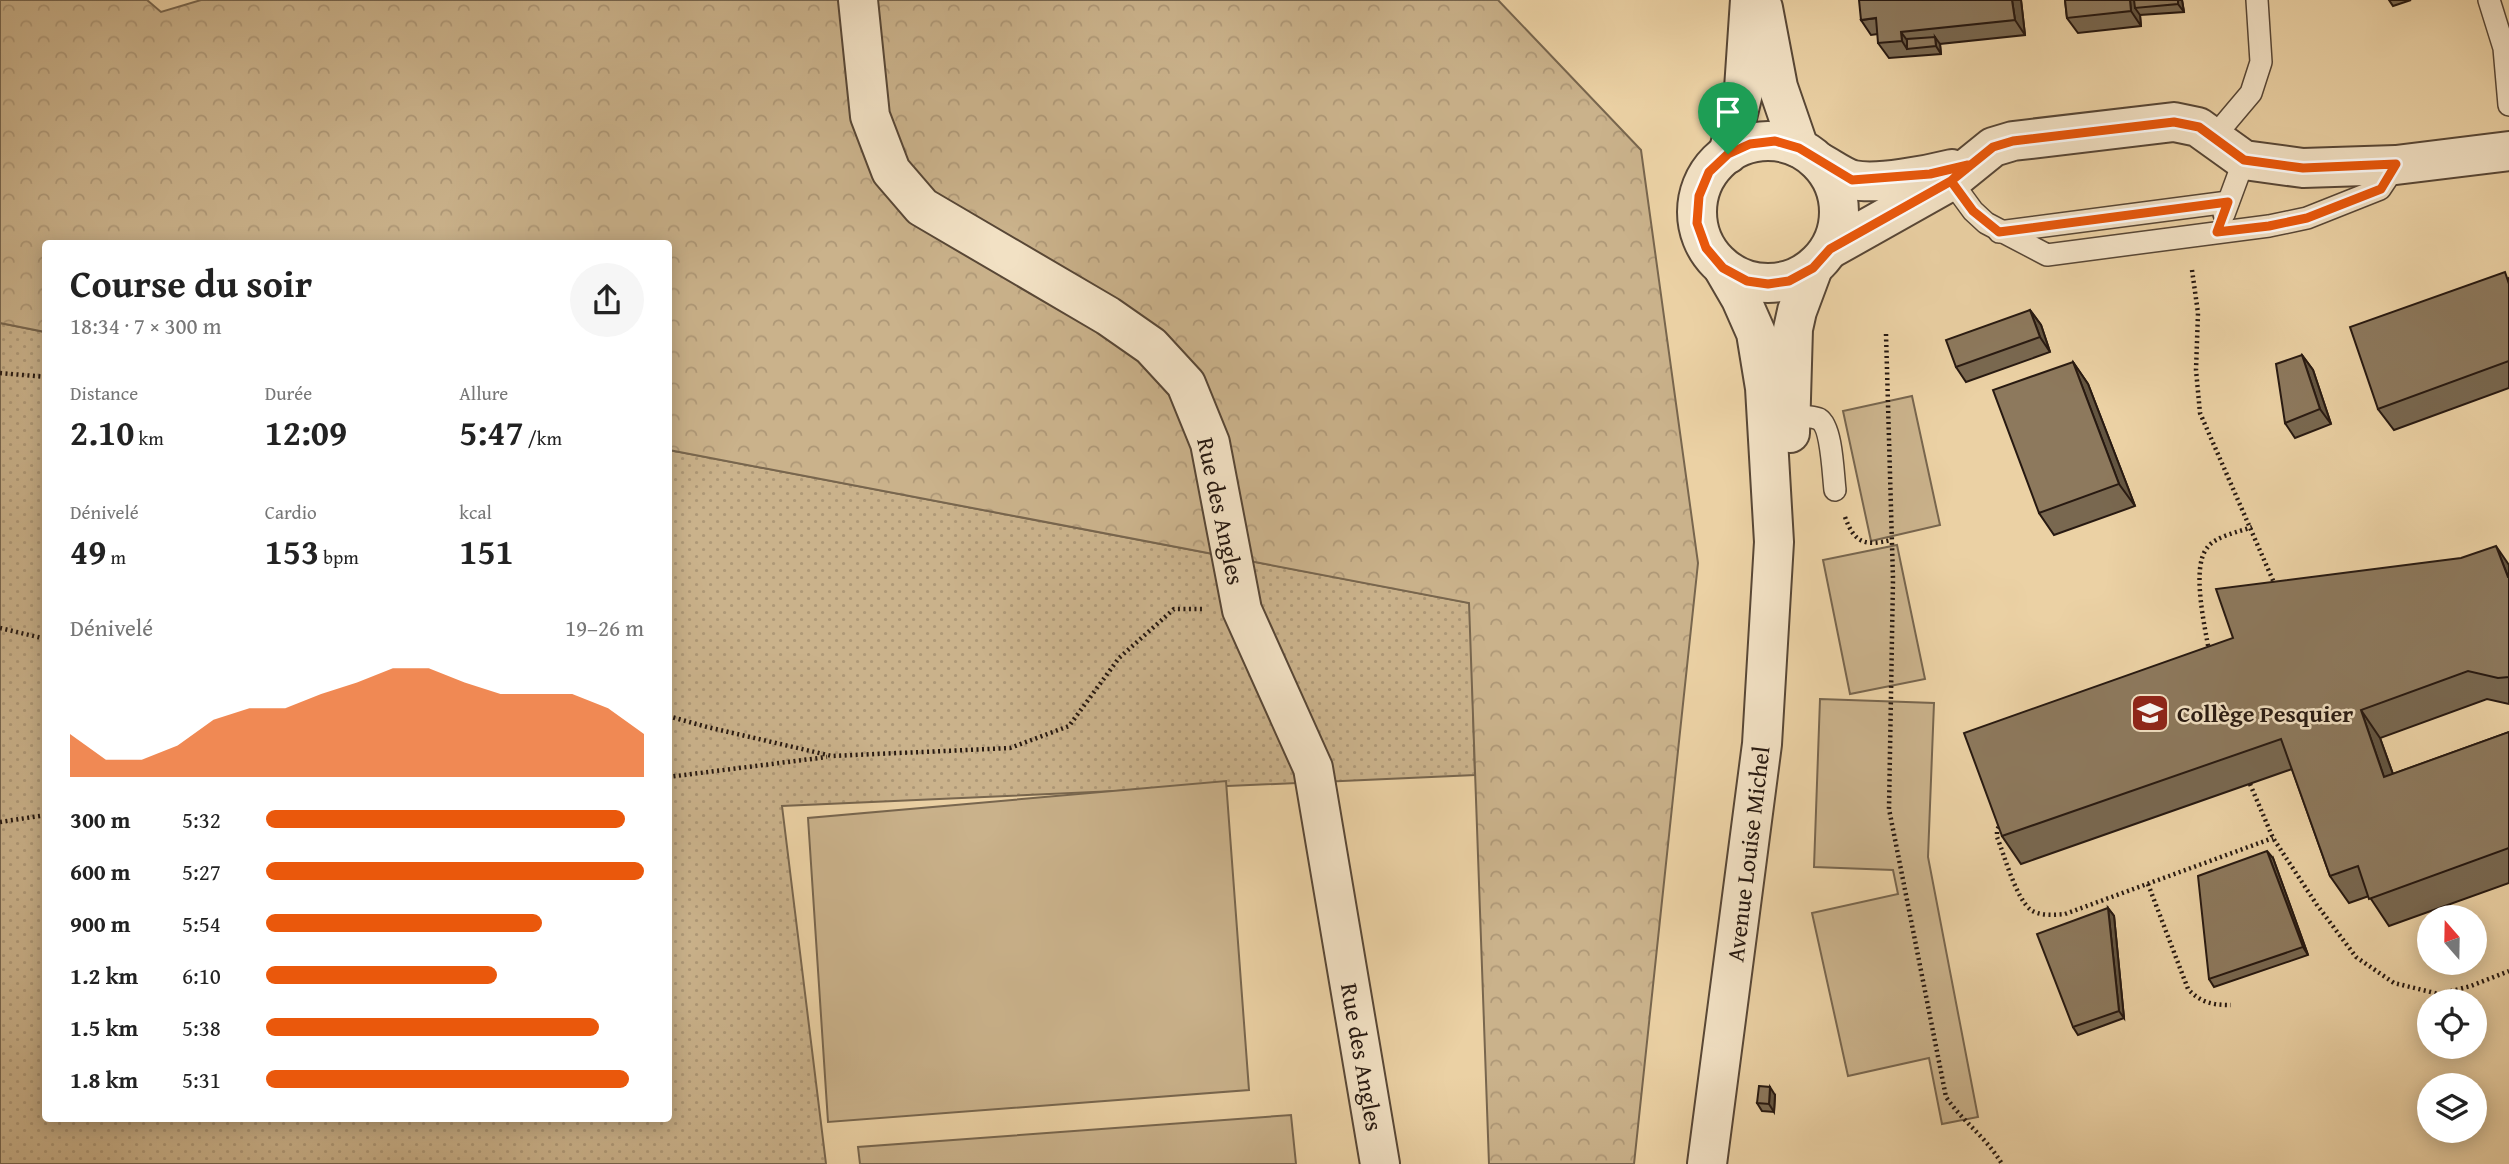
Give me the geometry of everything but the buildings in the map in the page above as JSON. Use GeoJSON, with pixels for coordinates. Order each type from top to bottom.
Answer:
{"type":"FeatureCollection","features":[{"type":"Feature","properties":{"kind":"street","name":"Rue des Angles"},"geometry":{"type":"LineString","coordinates":[[858,0],[870,116],[891,171],[922,207],[1108,316],[1151,346],[1186,384],[1210,443],[1242,610],[1313,768],[1380,1164]]}},
{"type":"Feature","properties":{"kind":"street"},"geometry":{"type":"LineString","coordinates":[[1728,154],[1744,89],[1750,0]]}},
{"type":"Feature","properties":{"kind":"street"},"geometry":{"type":"LineString","coordinates":[[1761,0],[1778,87],[1809,155],[1834,184],[1839,203],[1836,236],[1821,259]]}},
{"type":"Feature","properties":{"kind":"street"},"geometry":{"type":"LineString","coordinates":[[1959,173],[1852,180],[1809,155],[1775,141],[1750,144],[1728,154],[1709,172],[1699,196],[1697,223],[1706,248],[1723,268],[1747,281],[1768,284],[1789,281],[1959,173],[1993,147],[2013,141],[2174,122],[2199,127],[2244,160],[2303,168],[2396,164],[2509,151]]}},
{"type":"Feature","properties":{"kind":"street","name":"Avenue Louise Michel"},"geometry":{"type":"LineString","coordinates":[[1774,542],[1789,471],[1793,329],[1797,311],[1821,259]]}},
{"type":"Feature","properties":{"kind":"street","name":"Avenue Louise Michel"},"geometry":{"type":"LineString","coordinates":[[1707,1164],[1762,744],[1774,542],[1765,388],[1756,333],[1723,268]]}},
{"type":"Feature","properties":{"kind":"lane"},"geometry":{"type":"LineString","coordinates":[[2213,138],[2251,93],[2261,62],[2258,0]]}},
{"type":"Feature","properties":{"kind":"lane"},"geometry":{"type":"LineString","coordinates":[[2489,0],[2504,48],[2509,105]]}},
{"type":"Feature","properties":{"kind":"lane"},"geometry":{"type":"LineString","coordinates":[[2217,232],[2244,160]]}},
{"type":"Feature","properties":{"kind":"lane"},"geometry":{"type":"LineString","coordinates":[[1959,173],[1973,211],[1999,232],[2047,255],[2269,226],[2307,218],[2381,189],[2396,164]]}},
{"type":"Feature","properties":{"kind":"lane"},"geometry":{"type":"LineString","coordinates":[[1999,232],[2228,202]]}},
{"type":"Feature","properties":{"kind":"lane"},"geometry":{"type":"LineString","coordinates":[[1791,416],[1818,418],[1825,425],[1835,490]]}},
{"type":"Feature","properties":{"kind":"path"},"geometry":{"type":"LineString","coordinates":[[2192,270],[2198,313],[2196,370],[2200,414],[2276,586]]}},
{"type":"Feature","properties":{"kind":"path"},"geometry":{"type":"LineString","coordinates":[[1886,334],[1892,540],[1888,809],[1946,1097],[1956,1111],[1992,1147],[2002,1164]]}},
{"type":"Feature","properties":{"kind":"path"},"geometry":{"type":"LineString","coordinates":[[0,373],[42,377]]}},
{"type":"Feature","properties":{"kind":"path"},"geometry":{"type":"LineString","coordinates":[[1835,490],[1849,528],[1858,540],[1870,544],[1892,540]]}},
{"type":"Feature","properties":{"kind":"path"},"geometry":{"type":"LineString","coordinates":[[2209,653],[2199,588],[2202,560],[2207,547],[2252,527]]}},
{"type":"Feature","properties":{"kind":"path"},"geometry":{"type":"LineString","coordinates":[[672,776],[832,756],[1010,748],[1069,726],[1119,658],[1174,610],[1242,610]]}},
{"type":"Feature","properties":{"kind":"path"},"geometry":{"type":"LineString","coordinates":[[0,628],[42,638]]}},
{"type":"Feature","properties":{"kind":"path"},"geometry":{"type":"LineString","coordinates":[[672,717],[832,756]]}},
{"type":"Feature","properties":{"kind":"path"},"geometry":{"type":"LineString","coordinates":[[2250,784],[2273,838],[2317,905],[2356,957],[2394,983],[2439,994],[2471,986],[2509,971]]}},
{"type":"Feature","properties":{"kind":"path"},"geometry":{"type":"LineString","coordinates":[[0,822],[42,816]]}},
{"type":"Feature","properties":{"kind":"path"},"geometry":{"type":"LineString","coordinates":[[2005,819],[1997,830],[1997,837],[2021,897],[2031,909],[2046,915],[2065,915],[2273,838]]}},
{"type":"Feature","properties":{"kind":"path"},"geometry":{"type":"LineString","coordinates":[[2148,884],[2188,989],[2197,999],[2213,1005],[2231,1005]]}},
{"type":"Feature","properties":{"kind":"green space"},"geometry":{"type":"Polygon","coordinates":[[[0,0],[147,0],[161,12],[201,0],[1498,0],[1641,150],[1698,563],[1634,1164],[1489,1164],[1469,603],[672,451],[672,240],[42,240],[42,331],[0,323],[0,0]]]}},
{"type":"Feature","properties":{"kind":"green space"},"geometry":{"type":"Polygon","coordinates":[[[0,323],[42,331],[42,1122],[672,1122],[672,451],[1470,603],[1475,775],[782,806],[826,1164],[0,1164],[0,323]]]}},
{"type":"Feature","properties":{"kind":"green space"},"geometry":{"type":"Polygon","coordinates":[[[1912,396],[1940,525],[1871,541],[1843,411],[1912,396]]]}},
{"type":"Feature","properties":{"kind":"green space"},"geometry":{"type":"Polygon","coordinates":[[[1897,545],[1925,679],[1850,694],[1823,560],[1897,545]]]}},
{"type":"Feature","properties":{"kind":"green space"},"geometry":{"type":"Polygon","coordinates":[[[1820,699],[1934,703],[1928,857],[1978,1117],[1942,1124],[1929,1058],[1848,1076],[1812,913],[1898,894],[1893,870],[1814,867],[1820,699]]]}},
{"type":"Feature","properties":{"kind":"green space"},"geometry":{"type":"Polygon","coordinates":[[[1226,781],[1249,1090],[828,1122],[808,818],[1226,781]]]}},
{"type":"Feature","properties":{"kind":"green space"},"geometry":{"type":"Polygon","coordinates":[[[1291,1115],[1296,1164],[860,1164],[858,1147],[1291,1115]]]}},
{"type":"Feature","properties":{"kind":"place","name":"Collège Pesquier"},"geometry":{"type":"Point","coordinates":[2150,713]}},
{"type":"Feature","properties":{"kind":"route"},"geometry":{"type":"LineString","coordinates":[[1728,154],[1709,172],[1699,196],[1697,223],[1706,248],[1723,268],[1747,281],[1768,284],[1789,281],[1813,268],[1830,249],[1951,181],[1993,147],[2013,141],[2174,122],[2199,127],[2244,160],[2303,168],[2396,164],[2381,189],[2307,218],[2269,226],[2217,232],[2228,202],[1999,232],[1973,211],[1951,181],[1968,165],[1930,174],[1852,180],[1799,148],[1775,141],[1750,144],[1728,154]]}}]}
